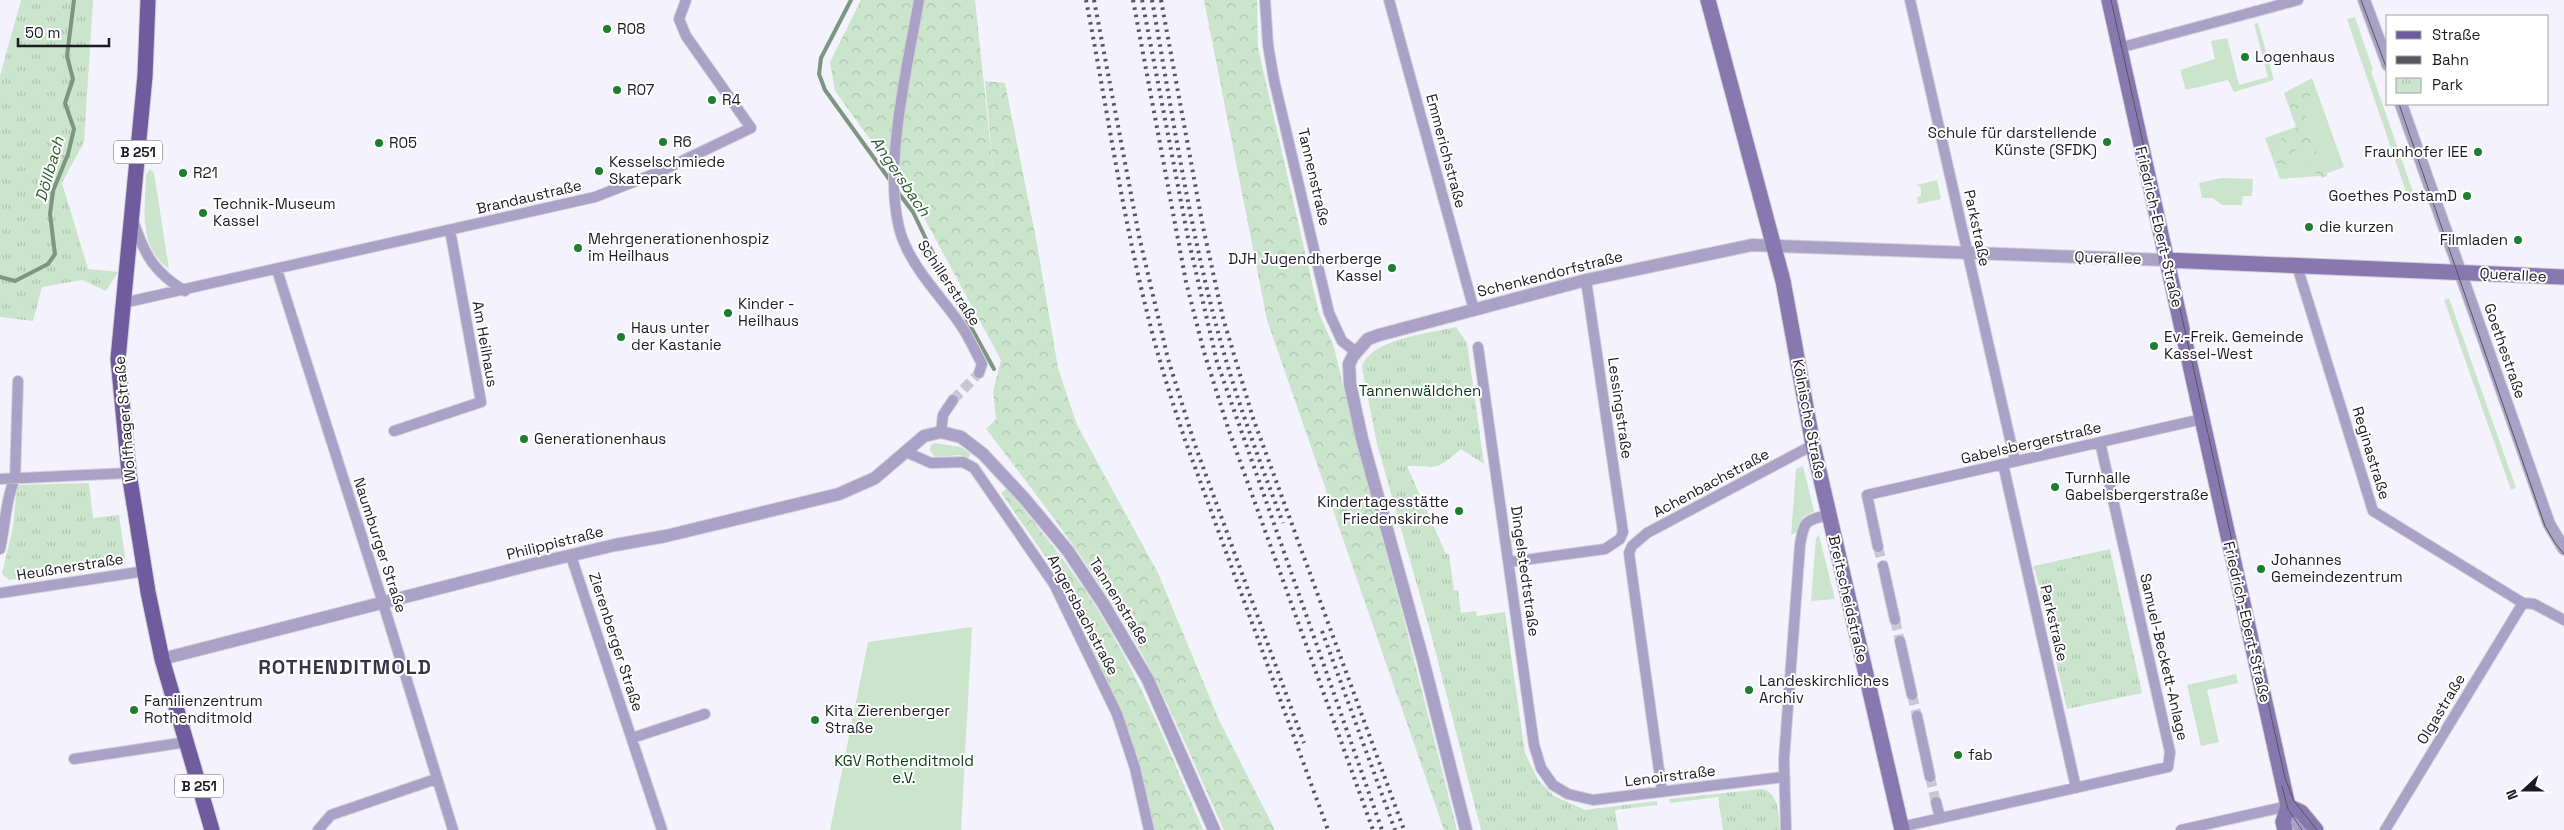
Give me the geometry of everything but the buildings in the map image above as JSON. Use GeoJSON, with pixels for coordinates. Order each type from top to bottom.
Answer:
{"type":"FeatureCollection","features":[{"type":"Feature","properties":{"kind":"main road","name":"Wolfhager Straße"},"geometry":{"type":"LineString","coordinates":[[148,0],[145,76],[133,219],[118,359],[129,474],[162,659],[212,830]]}},
{"type":"Feature","properties":{"kind":"main road","name":"Kölnische Straße"},"geometry":{"type":"LineString","coordinates":[[1708,0],[1783,281],[1813,445],[1829,515]]}},
{"type":"Feature","properties":{"kind":"main road","name":"Friedrich-Ebert-Straße"},"geometry":{"type":"LineString","coordinates":[[2109,0],[2288,806]]}},
{"type":"Feature","properties":{"kind":"main road","name":"Querallee"},"geometry":{"type":"LineString","coordinates":[[2166,260],[2564,278]]}},
{"type":"Feature","properties":{"kind":"main road","name":"Breitscheidstraße"},"geometry":{"type":"LineString","coordinates":[[1829,515],[1902,828]]}},
{"type":"Feature","properties":{"kind":"main road"},"geometry":{"type":"LineString","coordinates":[[2285,830],[2283,822],[2288,806],[2301,812],[2316,830]]}},
{"type":"Feature","properties":{"kind":"street","name":"Brandaustraße"},"geometry":{"type":"LineString","coordinates":[[123,304],[595,197],[659,172],[751,128],[686,36],[678,19],[686,0]]}},
{"type":"Feature","properties":{"kind":"street","name":"Schillerstraße"},"geometry":{"type":"LineString","coordinates":[[919,0],[898,128],[893,194],[897,221],[906,247],[962,326],[982,364],[979,373]]}},
{"type":"Feature","properties":{"kind":"street","name":"Tannenstraße"},"geometry":{"type":"LineString","coordinates":[[1265,0],[1268,45],[1274,80],[1330,313],[1342,340],[1356,352]]}},
{"type":"Feature","properties":{"kind":"street","name":"Emmerichstraße"},"geometry":{"type":"LineString","coordinates":[[1389,0],[1474,310]]}},
{"type":"Feature","properties":{"kind":"street","name":"Parkstraße"},"geometry":{"type":"LineString","coordinates":[[1910,0],[2015,461]]}},
{"type":"Feature","properties":{"kind":"street"},"geometry":{"type":"LineString","coordinates":[[2119,48],[2298,0]]}},
{"type":"Feature","properties":{"kind":"street"},"geometry":{"type":"LineString","coordinates":[[2364,0],[2386,60]]}},
{"type":"Feature","properties":{"kind":"street","name":"Goethestraße"},"geometry":{"type":"LineString","coordinates":[[2401,105],[2549,524],[2564,549]]}},
{"type":"Feature","properties":{"kind":"street"},"geometry":{"type":"LineString","coordinates":[[133,219],[148,258],[160,274],[186,291]]}},
{"type":"Feature","properties":{"kind":"street","name":"Am Heilhaus"},"geometry":{"type":"LineString","coordinates":[[394,431],[480,402],[450,230]]}},
{"type":"Feature","properties":{"kind":"street","name":"Schenkendorfstraße"},"geometry":{"type":"LineString","coordinates":[[1466,830],[1423,660],[1362,439],[1349,364],[1356,352],[1368,339],[1379,335],[1586,280],[1752,244],[1772,245]]}},
{"type":"Feature","properties":{"kind":"street","name":"Querallee"},"geometry":{"type":"LineString","coordinates":[[1772,245],[2166,260]]}},
{"type":"Feature","properties":{"kind":"street","name":"Reginastraße"},"geometry":{"type":"LineString","coordinates":[[2297,266],[2373,511],[2523,603],[2534,604],[2564,620]]}},
{"type":"Feature","properties":{"kind":"street","name":"Naumburger Straße"},"geometry":{"type":"LineString","coordinates":[[277,270],[453,830]]}},
{"type":"Feature","properties":{"kind":"street","name":"Lessingstraße"},"geometry":{"type":"LineString","coordinates":[[1509,562],[1605,549],[1620,539],[1623,532],[1586,280]]}},
{"type":"Feature","properties":{"kind":"street","name":"Dingelstedtstraße"},"geometry":{"type":"LineString","coordinates":[[1478,347],[1537,759],[1546,777],[1561,791]]}},
{"type":"Feature","properties":{"kind":"street"},"geometry":{"type":"LineString","coordinates":[[0,549],[6,525],[11,487],[15,479],[18,381]]}},
{"type":"Feature","properties":{"kind":"street"},"geometry":{"type":"LineString","coordinates":[[941,432],[943,415],[953,400]]}},
{"type":"Feature","properties":{"kind":"street","name":"Gabelsbergerstraße"},"geometry":{"type":"LineString","coordinates":[[1878,547],[1866,495],[2202,420]]}},
{"type":"Feature","properties":{"kind":"street","name":"Tannenstraße"},"geometry":{"type":"LineString","coordinates":[[941,432],[961,437],[983,454],[1024,498],[1068,552],[1104,605],[1148,680],[1214,830]]}},
{"type":"Feature","properties":{"kind":"street","name":"Philippistraße"},"geometry":{"type":"LineString","coordinates":[[162,659],[616,545],[666,536],[839,494],[876,478],[924,436],[941,432]]}},
{"type":"Feature","properties":{"kind":"street","name":"Samuel-Beckett-Anlage"},"geometry":{"type":"LineString","coordinates":[[1902,828],[2168,767],[2170,752],[2100,442]]}},
{"type":"Feature","properties":{"kind":"street","name":"Achenbachstraße"},"geometry":{"type":"LineString","coordinates":[[1662,792],[1629,553],[1632,546],[1647,533],[1813,445]]}},
{"type":"Feature","properties":{"kind":"street","name":"Angersbachstraße"},"geometry":{"type":"LineString","coordinates":[[906,452],[931,463],[964,462],[974,468],[1045,570],[1117,714],[1135,768],[1149,830]]}},
{"type":"Feature","properties":{"kind":"street","name":"Parkstraße"},"geometry":{"type":"LineString","coordinates":[[2003,464],[2076,788]]}},
{"type":"Feature","properties":{"kind":"street"},"geometry":{"type":"LineString","coordinates":[[0,479],[129,474]]}},
{"type":"Feature","properties":{"kind":"street"},"geometry":{"type":"LineString","coordinates":[[1786,830],[1783,777],[1804,525],[1809,520],[1829,515]]}},
{"type":"Feature","properties":{"kind":"street","name":"Zierenberger Straße"},"geometry":{"type":"LineString","coordinates":[[571,556],[662,830]]}},
{"type":"Feature","properties":{"kind":"street"},"geometry":{"type":"LineString","coordinates":[[1883,566],[1895,620]]}},
{"type":"Feature","properties":{"kind":"street","name":"Heußnerstraße"},"geometry":{"type":"LineString","coordinates":[[0,593],[145,571]]}},
{"type":"Feature","properties":{"kind":"street","name":"Olgastraße"},"geometry":{"type":"LineString","coordinates":[[2385,830],[2523,603]]}},
{"type":"Feature","properties":{"kind":"street"},"geometry":{"type":"LineString","coordinates":[[1900,641],[1912,695]]}},
{"type":"Feature","properties":{"kind":"street"},"geometry":{"type":"LineString","coordinates":[[632,738],[705,714]]}},
{"type":"Feature","properties":{"kind":"street"},"geometry":{"type":"LineString","coordinates":[[1917,716],[1930,777]]}},
{"type":"Feature","properties":{"kind":"street"},"geometry":{"type":"LineString","coordinates":[[74,759],[187,742]]}},
{"type":"Feature","properties":{"kind":"street","name":"Lenoirstraße"},"geometry":{"type":"LineString","coordinates":[[1561,791],[1593,800],[1783,777]]}},
{"type":"Feature","properties":{"kind":"street"},"geometry":{"type":"LineString","coordinates":[[318,830],[331,816],[436,779]]}},
{"type":"Feature","properties":{"kind":"street"},"geometry":{"type":"LineString","coordinates":[[1936,802],[1940,818]]}},
{"type":"Feature","properties":{"kind":"street"},"geometry":{"type":"LineString","coordinates":[[2181,830],[2288,806]]}},
{"type":"Feature","properties":{"kind":"street","name":"Friedrich-Ebert-Straße"},"geometry":{"type":"LineString","coordinates":[[2288,806],[2295,821],[2302,830]]}},
{"type":"Feature","properties":{"kind":"green space"},"geometry":{"type":"Polygon","coordinates":[[[21,0],[93,0],[84,142],[62,183],[88,269],[118,272],[106,291],[82,280],[42,287],[33,321],[0,317],[0,76],[21,0]]]}},
{"type":"Feature","properties":{"kind":"green space"},"geometry":{"type":"Polygon","coordinates":[[[861,0],[975,0],[994,179],[985,81],[1005,83],[1037,244],[1058,368],[1077,425],[1158,573],[1219,720],[1275,830],[1224,830],[1162,693],[1119,614],[1038,497],[986,429],[996,419],[993,392],[1001,360],[916,203],[835,91],[830,62],[861,0]]]}},
{"type":"Feature","properties":{"kind":"green space"},"geometry":{"type":"Polygon","coordinates":[[[1204,0],[1257,0],[1258,48],[1319,313],[1334,347],[1357,445],[1403,616],[1457,830],[1444,830],[1267,320],[1204,0]]]}},
{"type":"Feature","properties":{"kind":"green space"},"geometry":{"type":"Polygon","coordinates":[[[2355,17],[2373,70],[2371,71],[2413,192],[2407,195],[2347,19],[2355,17]]]}},
{"type":"Feature","properties":{"kind":"green space"},"geometry":{"type":"Polygon","coordinates":[[[2258,23],[2274,80],[2234,92],[2228,80],[2186,90],[2180,70],[2215,59],[2211,41],[2227,38],[2239,85],[2268,77],[2254,24],[2258,23]]]}},
{"type":"Feature","properties":{"kind":"green space"},"geometry":{"type":"Polygon","coordinates":[[[2312,78],[2344,167],[2320,176],[2280,179],[2265,138],[2296,127],[2284,93],[2312,78]]]}},
{"type":"Feature","properties":{"kind":"green space"},"geometry":{"type":"Polygon","coordinates":[[[2308,85],[2312,90],[2311,96],[2300,99],[2301,106],[2307,121],[2304,124],[2306,131],[2315,137],[2313,145],[2317,154],[2315,157],[2326,171],[2327,176],[2322,178],[2318,173],[2311,175],[2307,171],[2308,166],[2313,163],[2311,153],[2303,149],[2295,150],[2294,160],[2288,165],[2277,163],[2270,148],[2299,125],[2288,103],[2289,96],[2308,85]]]}},
{"type":"Feature","properties":{"kind":"green space"},"geometry":{"type":"Polygon","coordinates":[[[150,169],[154,173],[169,269],[152,250],[148,239],[145,214],[146,175],[150,169]]]}},
{"type":"Feature","properties":{"kind":"green space"},"geometry":{"type":"Polygon","coordinates":[[[2221,178],[2253,179],[2252,196],[2243,196],[2242,205],[2222,205],[2213,198],[2202,198],[2199,183],[2221,178]]]}},
{"type":"Feature","properties":{"kind":"green space"},"geometry":{"type":"Polygon","coordinates":[[[1937,180],[1941,199],[1918,204],[1917,197],[1921,196],[1921,188],[1917,185],[1937,180]]]}},
{"type":"Feature","properties":{"kind":"green space"},"geometry":{"type":"Polygon","coordinates":[[[2449,298],[2516,488],[2511,490],[2444,300],[2449,298]]]}},
{"type":"Feature","properties":{"kind":"green space","name":"Tannenwäldchen"},"geometry":{"type":"Polygon","coordinates":[[[1456,327],[1467,343],[1484,464],[1461,449],[1436,466],[1407,466],[1446,554],[1449,554],[1454,590],[1458,590],[1461,613],[1476,611],[1477,616],[1505,612],[1525,753],[1538,780],[1554,796],[1585,810],[1657,801],[1657,805],[1615,810],[1618,830],[1481,830],[1432,638],[1377,444],[1362,367],[1367,357],[1389,344],[1417,335],[1456,327]]]}},
{"type":"Feature","properties":{"kind":"green space"},"geometry":{"type":"Polygon","coordinates":[[[935,443],[961,447],[971,454],[968,458],[959,455],[935,457],[930,450],[931,445],[935,443]]]}},
{"type":"Feature","properties":{"kind":"green space"},"geometry":{"type":"Polygon","coordinates":[[[1803,466],[1814,511],[1803,517],[1797,532],[1791,535],[1796,469],[1803,466]]]}},
{"type":"Feature","properties":{"kind":"green space"},"geometry":{"type":"Polygon","coordinates":[[[89,483],[93,518],[119,515],[126,564],[9,580],[2,574],[13,527],[17,485],[89,483]]]}},
{"type":"Feature","properties":{"kind":"green space"},"geometry":{"type":"Polygon","coordinates":[[[1007,488],[1070,569],[1119,645],[1145,697],[1203,830],[1154,830],[1139,767],[1122,713],[1059,576],[1001,493],[1007,488]]]}},
{"type":"Feature","properties":{"kind":"green space"},"geometry":{"type":"Polygon","coordinates":[[[1819,535],[1835,599],[1811,601],[1816,538],[1819,535]]]}},
{"type":"Feature","properties":{"kind":"green space"},"geometry":{"type":"Polygon","coordinates":[[[2110,549],[2142,693],[2067,709],[2034,566],[2110,549]]]}},
{"type":"Feature","properties":{"kind":"green space","name":"KGV Rothenditmold e.V."},"geometry":{"type":"Polygon","coordinates":[[[972,627],[961,830],[830,830],[868,642],[972,627]]]}},
{"type":"Feature","properties":{"kind":"green space"},"geometry":{"type":"Polygon","coordinates":[[[2236,674],[2238,683],[2207,690],[2219,742],[2201,746],[2187,685],[2236,674]]]}},
{"type":"Feature","properties":{"kind":"green space"},"geometry":{"type":"Polygon","coordinates":[[[1762,789],[1772,795],[1775,800],[1780,830],[1723,830],[1718,797],[1670,803],[1669,799],[1762,789]]]}},
{"type":"Feature","properties":{"kind":"waterway","name":"Döllbach"},"geometry":{"type":"LineString","coordinates":[[0,277],[15,281],[48,264],[55,254],[50,214],[53,191],[68,154],[74,129],[65,103],[73,79],[67,56],[74,0]]}},
{"type":"Feature","properties":{"kind":"waterway","name":"Angersbach"},"geometry":{"type":"LineString","coordinates":[[851,0],[821,58],[819,74],[825,90],[892,183]]}},
{"type":"Feature","properties":{"kind":"waterway","name":"Angersbach"},"geometry":{"type":"LineString","coordinates":[[897,191],[913,212],[950,289],[994,369]]}},
{"type":"Feature","properties":{"kind":"tunnel"},"geometry":{"type":"LineString","coordinates":[[953,400],[979,373]]}},
{"type":"Feature","properties":{"kind":"tunnel"},"geometry":{"type":"LineString","coordinates":[[1878,547],[1883,566]]}},
{"type":"Feature","properties":{"kind":"tunnel"},"geometry":{"type":"LineString","coordinates":[[1895,620],[1900,641]]}},
{"type":"Feature","properties":{"kind":"tunnel"},"geometry":{"type":"LineString","coordinates":[[1912,695],[1917,716]]}},
{"type":"Feature","properties":{"kind":"tunnel"},"geometry":{"type":"LineString","coordinates":[[1930,777],[1936,802]]}},
{"type":"Feature","properties":{"kind":"tram line"},"geometry":{"type":"LineString","coordinates":[[2111,0],[2285,778],[2294,801],[2317,830]]}},
{"type":"Feature","properties":{"kind":"tram line"},"geometry":{"type":"LineString","coordinates":[[2361,0],[2386,67]]}},
{"type":"Feature","properties":{"kind":"tram line"},"geometry":{"type":"LineString","coordinates":[[2399,105],[2545,526],[2564,554]]}},
{"type":"Feature","properties":{"kind":"tram line"},"geometry":{"type":"LineString","coordinates":[[2282,786],[2288,809],[2302,830]]}},
{"type":"Feature","properties":{"kind":"railway"},"geometry":{"type":"LineString","coordinates":[[1086,0],[1131,241],[1161,366],[1185,440],[1328,830]]}},
{"type":"Feature","properties":{"kind":"railway"},"geometry":{"type":"LineString","coordinates":[[1094,0],[1139,236],[1168,359],[1195,445],[1304,743]]}},
{"type":"Feature","properties":{"kind":"railway"},"geometry":{"type":"LineString","coordinates":[[1133,0],[1186,282],[1204,352],[1228,428],[1373,830]]}},
{"type":"Feature","properties":{"kind":"railway"},"geometry":{"type":"LineString","coordinates":[[1142,0],[1188,238],[1217,362],[1382,830]]}},
{"type":"Feature","properties":{"kind":"railway"},"geometry":{"type":"LineString","coordinates":[[1152,0],[1204,278],[1229,369],[1283,523]]}},
{"type":"Feature","properties":{"kind":"railway"},"geometry":{"type":"LineString","coordinates":[[1161,0],[1203,227],[1223,318],[1253,418],[1404,830]]}},
{"type":"Feature","properties":{"kind":"railway"},"geometry":{"type":"LineString","coordinates":[[1322,631],[1395,830]]}},
{"type":"Feature","properties":{"kind":"place","name":"R08"},"geometry":{"type":"Point","coordinates":[607,29]}},
{"type":"Feature","properties":{"kind":"place","name":"Logenhaus"},"geometry":{"type":"Point","coordinates":[2245,57]}},
{"type":"Feature","properties":{"kind":"place","name":"R07"},"geometry":{"type":"Point","coordinates":[617,90]}},
{"type":"Feature","properties":{"kind":"place","name":"R4"},"geometry":{"type":"Point","coordinates":[712,100]}},
{"type":"Feature","properties":{"kind":"place","name":"R6"},"geometry":{"type":"Point","coordinates":[663,142]}},
{"type":"Feature","properties":{"kind":"place","name":"Schule für darstellende Künste (SFDK)"},"geometry":{"type":"Point","coordinates":[2107,142]}},
{"type":"Feature","properties":{"kind":"place","name":"R05"},"geometry":{"type":"Point","coordinates":[379,143]}},
{"type":"Feature","properties":{"kind":"place","name":"Fraunhofer IEE"},"geometry":{"type":"Point","coordinates":[2478,152]}},
{"type":"Feature","properties":{"kind":"place","name":"Kesselschmiede Skatepark"},"geometry":{"type":"Point","coordinates":[599,171]}},
{"type":"Feature","properties":{"kind":"place","name":"R21"},"geometry":{"type":"Point","coordinates":[183,173]}},
{"type":"Feature","properties":{"kind":"place","name":"Goethes PostamD"},"geometry":{"type":"Point","coordinates":[2467,196]}},
{"type":"Feature","properties":{"kind":"place","name":"Technik-Museum Kassel"},"geometry":{"type":"Point","coordinates":[203,213]}},
{"type":"Feature","properties":{"kind":"place","name":"die kurzen"},"geometry":{"type":"Point","coordinates":[2309,227]}},
{"type":"Feature","properties":{"kind":"place","name":"Filmladen"},"geometry":{"type":"Point","coordinates":[2518,240]}},
{"type":"Feature","properties":{"kind":"place","name":"Mehrgenerationenhospiz im Heilhaus"},"geometry":{"type":"Point","coordinates":[578,248]}},
{"type":"Feature","properties":{"kind":"place","name":"DJH Jugendherberge Kassel"},"geometry":{"type":"Point","coordinates":[1392,268]}},
{"type":"Feature","properties":{"kind":"place","name":"Kinder - Heilhaus"},"geometry":{"type":"Point","coordinates":[728,313]}},
{"type":"Feature","properties":{"kind":"place","name":"Haus unter der Kastanie"},"geometry":{"type":"Point","coordinates":[621,337]}},
{"type":"Feature","properties":{"kind":"place","name":"Ev.-Freik. Gemeinde Kassel-West"},"geometry":{"type":"Point","coordinates":[2154,346]}},
{"type":"Feature","properties":{"kind":"place","name":"Generationenhaus"},"geometry":{"type":"Point","coordinates":[524,439]}},
{"type":"Feature","properties":{"kind":"place","name":"Turnhalle Gabelsbergerstraße"},"geometry":{"type":"Point","coordinates":[2055,487]}},
{"type":"Feature","properties":{"kind":"place","name":"Kindertagesstätte Friedenskirche"},"geometry":{"type":"Point","coordinates":[1459,511]}},
{"type":"Feature","properties":{"kind":"place","name":"Johannes Gemeindezentrum"},"geometry":{"type":"Point","coordinates":[2261,569]}},
{"type":"Feature","properties":{"kind":"place","name":"Landeskirchliches Archiv"},"geometry":{"type":"Point","coordinates":[1749,690]}},
{"type":"Feature","properties":{"kind":"place","name":"Familienzentrum Rothenditmold"},"geometry":{"type":"Point","coordinates":[134,710]}},
{"type":"Feature","properties":{"kind":"place","name":"Kita Zierenberger Straße"},"geometry":{"type":"Point","coordinates":[815,720]}},
{"type":"Feature","properties":{"kind":"place","name":"fab"},"geometry":{"type":"Point","coordinates":[1958,755]}},
{"type":"Feature","properties":{"kind":"district","name":"ROTHENDITMOLD"},"geometry":{"type":"Point","coordinates":[345,667]}}]}
